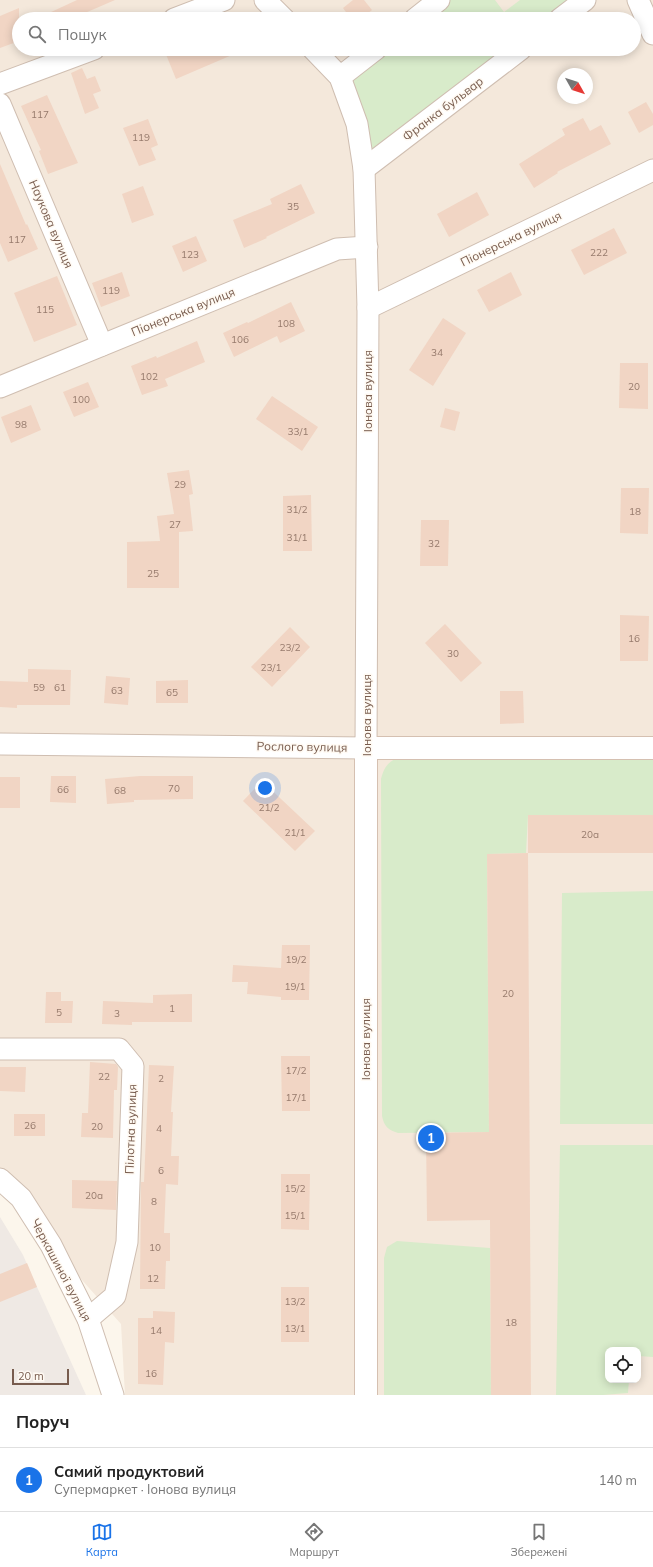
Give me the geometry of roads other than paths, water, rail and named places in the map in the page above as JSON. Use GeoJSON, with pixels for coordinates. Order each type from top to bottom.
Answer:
{"type":"FeatureCollection","features":[{"type":"Feature","properties":{"kind":"street"},"geometry":{"type":"LineString","coordinates":[[192,12],[224,0]]}},
{"type":"Feature","properties":{"kind":"street"},"geometry":{"type":"LineString","coordinates":[[265,0],[277,12]]}},
{"type":"Feature","properties":{"kind":"street"},"geometry":{"type":"LineString","coordinates":[[424,12],[439,0]]}},
{"type":"Feature","properties":{"kind":"street"},"geometry":{"type":"LineString","coordinates":[[569,12],[585,0]]}},
{"type":"Feature","properties":{"kind":"street"},"geometry":{"type":"LineString","coordinates":[[638,0],[653,34]]}},
{"type":"Feature","properties":{"kind":"street"},"geometry":{"type":"LineString","coordinates":[[0,84],[75,56]]}},
{"type":"Feature","properties":{"kind":"street","name":"Іонова вулиця"},"geometry":{"type":"LineString","coordinates":[[320,56],[340,77],[358,124],[364,169],[367,247],[366,1395]]}},
{"type":"Feature","properties":{"kind":"street"},"geometry":{"type":"LineString","coordinates":[[340,77],[367,56]]}},
{"type":"Feature","properties":{"kind":"street","name":"Франка бульвар"},"geometry":{"type":"LineString","coordinates":[[364,169],[512,56]]}},
{"type":"Feature","properties":{"kind":"street","name":"Наукова вулиця"},"geometry":{"type":"LineString","coordinates":[[0,104],[102,345]]}},
{"type":"Feature","properties":{"kind":"street","name":"Піонерська вулиця"},"geometry":{"type":"LineString","coordinates":[[368,308],[653,170]]}},
{"type":"Feature","properties":{"kind":"street","name":"Піонерська вулиця"},"geometry":{"type":"LineString","coordinates":[[0,387],[337,248],[367,247]]}},
{"type":"Feature","properties":{"kind":"street","name":"Рослого вулиця"},"geometry":{"type":"LineString","coordinates":[[0,744],[366,748],[653,748]]}},
{"type":"Feature","properties":{"kind":"street","name":"Пілотна вулиця"},"geometry":{"type":"LineString","coordinates":[[0,1049],[119,1049],[133,1066],[127,1242],[115,1296],[88,1319]]}},
{"type":"Feature","properties":{"kind":"street","name":"Черкашиної вулиця"},"geometry":{"type":"LineString","coordinates":[[0,1179],[22,1198],[51,1245],[88,1319],[113,1395]]}},
{"type":"Feature","properties":{"kind":"place","name":"Самий продуктовий"},"geometry":{"type":"Point","coordinates":[431,1138]}}]}
